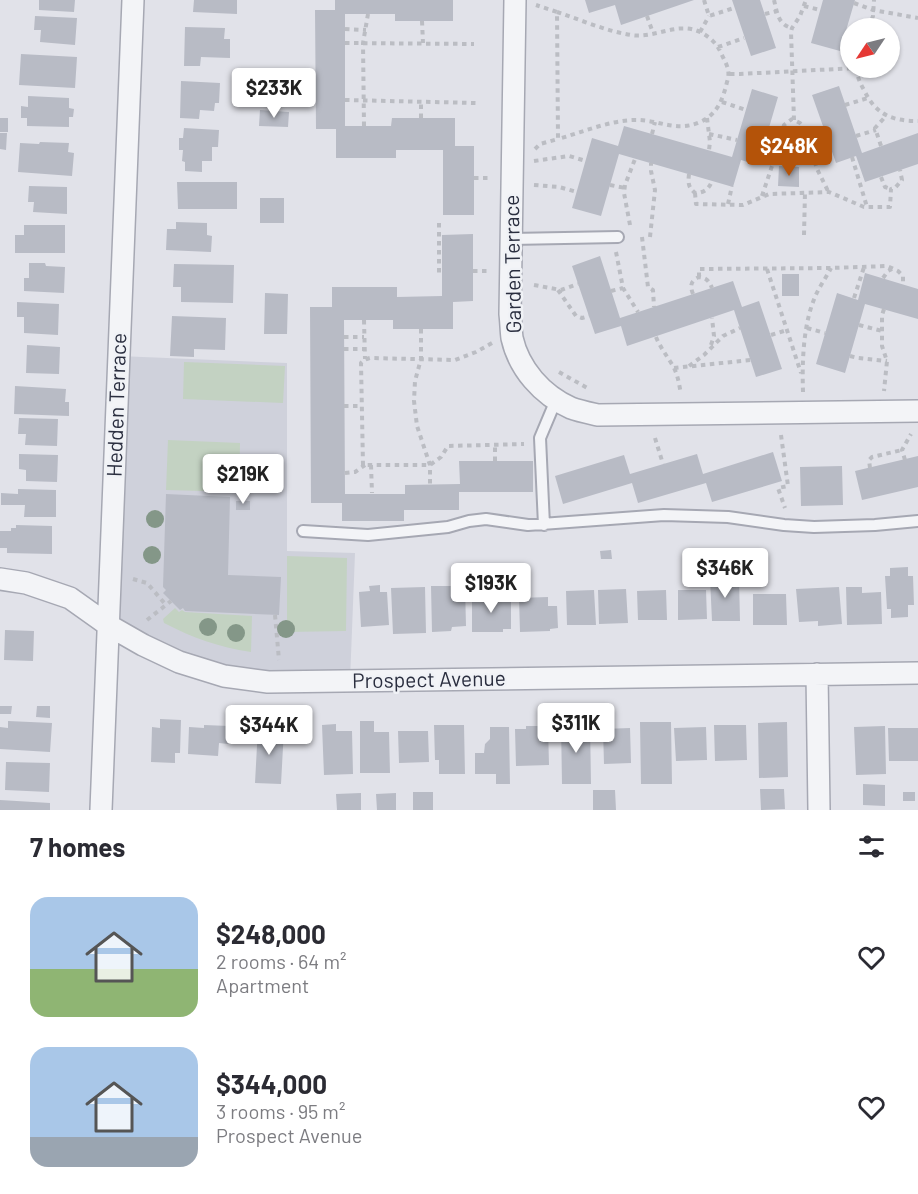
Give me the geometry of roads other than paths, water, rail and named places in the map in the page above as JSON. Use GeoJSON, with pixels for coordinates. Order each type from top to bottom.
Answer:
{"type":"FeatureCollection","features":[{"type":"Feature","properties":{"kind":"street","name":"Hedden Terrace"},"geometry":{"type":"LineString","coordinates":[[101,810],[133,0]]}},
{"type":"Feature","properties":{"kind":"street","name":"Garden Terrace"},"geometry":{"type":"LineString","coordinates":[[514,0],[510,315],[512,339],[520,361],[533,380],[556,400],[573,409],[598,415],[918,411]]}},
{"type":"Feature","properties":{"kind":"street","name":"Prospect Avenue"},"geometry":{"type":"LineString","coordinates":[[0,579],[26,583],[70,598],[108,625],[179,662],[224,676],[268,682],[918,673]]}},
{"type":"Feature","properties":{"kind":"street"},"geometry":{"type":"LineString","coordinates":[[817,674],[819,810]]}},
{"type":"Feature","properties":{"kind":"lane"},"geometry":{"type":"LineString","coordinates":[[511,239],[615,237]]}},
{"type":"Feature","properties":{"kind":"lane"},"geometry":{"type":"LineString","coordinates":[[544,525],[540,438],[556,400]]}},
{"type":"Feature","properties":{"kind":"lane"},"geometry":{"type":"LineString","coordinates":[[303,531],[368,535],[448,527],[486,519],[544,525],[664,515],[728,517],[814,527],[875,525],[918,520]]}}]}
